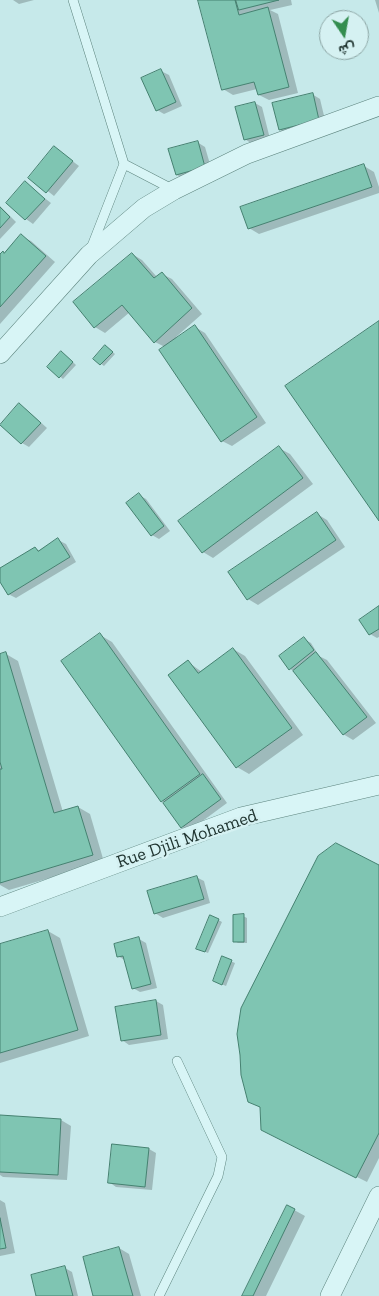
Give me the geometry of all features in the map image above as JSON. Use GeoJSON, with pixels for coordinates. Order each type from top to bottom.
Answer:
{"type":"FeatureCollection","features":[{"type":"Feature","properties":{"kind":"street"},"geometry":{"type":"LineString","coordinates":[[0,354],[89,255],[144,208],[174,190],[247,154],[379,106]]}},
{"type":"Feature","properties":{"kind":"street","name":"Rue Djili Mohamed"},"geometry":{"type":"LineString","coordinates":[[0,907],[241,817],[379,786]]}},
{"type":"Feature","properties":{"kind":"street"},"geometry":{"type":"LineString","coordinates":[[330,1296],[379,1196]]}},
{"type":"Feature","properties":{"kind":"lane"},"geometry":{"type":"LineString","coordinates":[[73,0],[124,164],[89,255]]}},
{"type":"Feature","properties":{"kind":"lane"},"geometry":{"type":"LineString","coordinates":[[124,164],[174,190]]}},
{"type":"Feature","properties":{"kind":"lane"},"geometry":{"type":"LineString","coordinates":[[159,1296],[218,1176],[222,1157],[178,1061]]}},
{"type":"Feature","properties":{"kind":"building"},"geometry":{"type":"Polygon","coordinates":[[[198,0],[235,0],[239,15],[268,7],[289,87],[258,95],[254,82],[222,90],[198,0]]]}},
{"type":"Feature","properties":{"kind":"building"},"geometry":{"type":"Polygon","coordinates":[[[236,0],[279,0],[239,10],[236,0]]]}},
{"type":"Feature","properties":{"kind":"building"},"geometry":{"type":"Polygon","coordinates":[[[161,69],[176,102],[156,111],[141,78],[161,69]]]}},
{"type":"Feature","properties":{"kind":"building"},"geometry":{"type":"Polygon","coordinates":[[[313,93],[319,120],[279,130],[272,103],[313,93]]]}},
{"type":"Feature","properties":{"kind":"building"},"geometry":{"type":"Polygon","coordinates":[[[255,102],[264,135],[244,140],[235,107],[255,102]]]}},
{"type":"Feature","properties":{"kind":"building"},"geometry":{"type":"Polygon","coordinates":[[[198,141],[205,167],[176,175],[168,149],[198,141]]]}},
{"type":"Feature","properties":{"kind":"building"},"geometry":{"type":"Polygon","coordinates":[[[54,146],[73,161],[46,193],[28,178],[54,146]]]}},
{"type":"Feature","properties":{"kind":"building"},"geometry":{"type":"Polygon","coordinates":[[[364,164],[372,187],[248,229],[240,207],[364,164]]]}},
{"type":"Feature","properties":{"kind":"building"},"geometry":{"type":"Polygon","coordinates":[[[25,181],[45,199],[25,220],[6,203],[25,181]]]}},
{"type":"Feature","properties":{"kind":"building"},"geometry":{"type":"Polygon","coordinates":[[[0,207],[10,217],[0,228],[0,207]]]}},
{"type":"Feature","properties":{"kind":"building"},"geometry":{"type":"Polygon","coordinates":[[[21,234],[46,256],[0,307],[0,254],[3,251],[4,253],[21,234]]]}},
{"type":"Feature","properties":{"kind":"building"},"geometry":{"type":"Polygon","coordinates":[[[132,253],[154,278],[162,272],[192,308],[154,343],[122,305],[94,328],[73,302],[132,253]]]}},
{"type":"Feature","properties":{"kind":"building"},"geometry":{"type":"Polygon","coordinates":[[[379,321],[379,521],[285,386],[379,321]]]}},
{"type":"Feature","properties":{"kind":"building"},"geometry":{"type":"Polygon","coordinates":[[[195,325],[257,417],[221,442],[159,350],[195,325]]]}},
{"type":"Feature","properties":{"kind":"building"},"geometry":{"type":"Polygon","coordinates":[[[105,345],[113,352],[100,365],[93,359],[105,345]]]}},
{"type":"Feature","properties":{"kind":"building"},"geometry":{"type":"Polygon","coordinates":[[[61,351],[73,362],[59,378],[47,367],[61,351]]]}},
{"type":"Feature","properties":{"kind":"building"},"geometry":{"type":"Polygon","coordinates":[[[19,403],[41,423],[21,444],[0,425],[19,403]]]}},
{"type":"Feature","properties":{"kind":"building"},"geometry":{"type":"Polygon","coordinates":[[[279,446],[303,478],[202,553],[178,521],[279,446]]]}},
{"type":"Feature","properties":{"kind":"building"},"geometry":{"type":"Polygon","coordinates":[[[139,493],[164,526],[151,536],[126,503],[139,493]]]}},
{"type":"Feature","properties":{"kind":"building"},"geometry":{"type":"Polygon","coordinates":[[[317,512],[336,540],[247,600],[228,572],[317,512]]]}},
{"type":"Feature","properties":{"kind":"building"},"geometry":{"type":"Polygon","coordinates":[[[58,538],[70,557],[8,595],[0,582],[0,568],[35,547],[38,551],[58,538]]]}},
{"type":"Feature","properties":{"kind":"building"},"geometry":{"type":"Polygon","coordinates":[[[379,606],[379,629],[369,635],[359,620],[379,606]]]}},
{"type":"Feature","properties":{"kind":"building"},"geometry":{"type":"Polygon","coordinates":[[[100,633],[200,774],[161,802],[61,661],[100,633]]]}},
{"type":"Feature","properties":{"kind":"building"},"geometry":{"type":"Polygon","coordinates":[[[304,637],[314,650],[289,670],[279,656],[304,637]]]}},
{"type":"Feature","properties":{"kind":"building"},"geometry":{"type":"Polygon","coordinates":[[[233,648],[292,728],[236,768],[168,675],[188,660],[198,673],[233,648]]]}},
{"type":"Feature","properties":{"kind":"building"},"geometry":{"type":"Polygon","coordinates":[[[6,652],[54,813],[78,806],[93,855],[0,883],[0,769],[2,769],[0,762],[0,654],[6,652]]]}},
{"type":"Feature","properties":{"kind":"building"},"geometry":{"type":"Polygon","coordinates":[[[316,652],[367,717],[343,735],[293,671],[316,652]]]}},
{"type":"Feature","properties":{"kind":"building"},"geometry":{"type":"Polygon","coordinates":[[[203,774],[221,799],[181,828],[163,803],[203,774]]]}},
{"type":"Feature","properties":{"kind":"building"},"geometry":{"type":"Polygon","coordinates":[[[336,843],[379,865],[379,1133],[356,1178],[261,1130],[260,1107],[248,1102],[241,1075],[237,1034],[241,1008],[318,856],[336,843]]]}},
{"type":"Feature","properties":{"kind":"building"},"geometry":{"type":"Polygon","coordinates":[[[197,876],[204,899],[154,914],[147,891],[197,876]]]}},
{"type":"Feature","properties":{"kind":"building"},"geometry":{"type":"Polygon","coordinates":[[[244,914],[244,942],[233,942],[233,915],[244,914]]]}},
{"type":"Feature","properties":{"kind":"building"},"geometry":{"type":"Polygon","coordinates":[[[210,915],[219,919],[205,952],[196,949],[210,915]]]}},
{"type":"Feature","properties":{"kind":"building"},"geometry":{"type":"Polygon","coordinates":[[[48,930],[78,1030],[0,1053],[0,944],[48,930]]]}},
{"type":"Feature","properties":{"kind":"building"},"geometry":{"type":"Polygon","coordinates":[[[139,937],[151,984],[132,989],[123,956],[117,957],[114,944],[139,937]]]}},
{"type":"Feature","properties":{"kind":"building"},"geometry":{"type":"Polygon","coordinates":[[[222,956],[232,960],[222,985],[213,981],[222,956]]]}},
{"type":"Feature","properties":{"kind":"building"},"geometry":{"type":"Polygon","coordinates":[[[156,1000],[161,1035],[121,1041],[115,1007],[156,1000]]]}},
{"type":"Feature","properties":{"kind":"building"},"geometry":{"type":"Polygon","coordinates":[[[0,1115],[61,1119],[58,1175],[0,1172],[0,1115]]]}},
{"type":"Feature","properties":{"kind":"building"},"geometry":{"type":"Polygon","coordinates":[[[112,1144],[149,1148],[145,1187],[108,1183],[112,1144]]]}},
{"type":"Feature","properties":{"kind":"building"},"geometry":{"type":"Polygon","coordinates":[[[287,1205],[295,1209],[253,1296],[242,1296],[287,1205]]]}},
{"type":"Feature","properties":{"kind":"building"},"geometry":{"type":"Polygon","coordinates":[[[0,1218],[6,1248],[0,1249],[0,1218]]]}},
{"type":"Feature","properties":{"kind":"building"},"geometry":{"type":"Polygon","coordinates":[[[119,1247],[133,1296],[93,1296],[83,1257],[119,1247]]]}},
{"type":"Feature","properties":{"kind":"building"},"geometry":{"type":"Polygon","coordinates":[[[65,1266],[73,1296],[36,1296],[31,1275],[65,1266]]]}}]}
